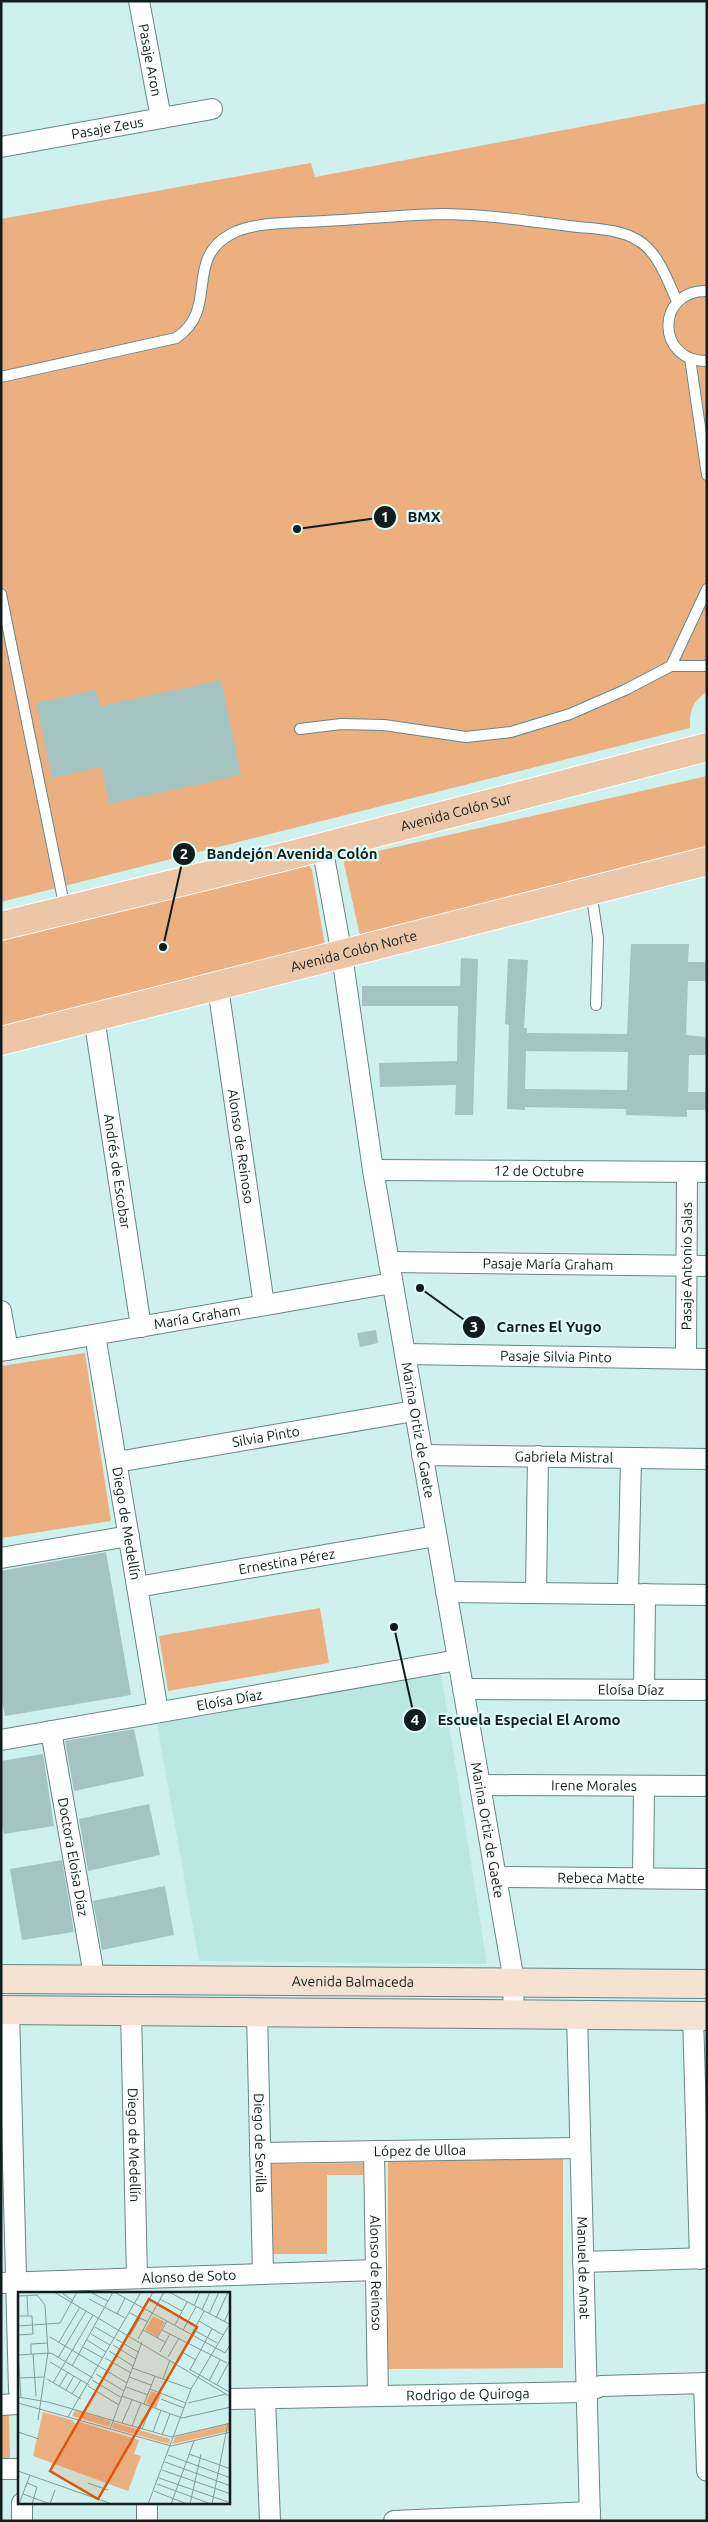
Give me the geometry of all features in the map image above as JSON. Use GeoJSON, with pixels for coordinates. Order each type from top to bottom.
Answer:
{"type":"FeatureCollection","features":[{"type":"Feature","properties":{"kind":"main road","name":"Avenida Colón Sur"},"geometry":{"type":"LineString","coordinates":[[1,926],[707,747]]}},
{"type":"Feature","properties":{"kind":"main road","name":"Avenida Colón Norte"},"geometry":{"type":"LineString","coordinates":[[1,1041],[707,861]]}},
{"type":"Feature","properties":{"kind":"street","name":"Pasaje Aron"},"geometry":{"type":"LineString","coordinates":[[139,1],[161,118]]}},
{"type":"Feature","properties":{"kind":"street","name":"Pasaje Zeus"},"geometry":{"type":"LineString","coordinates":[[2,144],[212,109]]}},
{"type":"Feature","properties":{"kind":"street","name":"Marina Ortiz de Gaete"},"geometry":{"type":"LineString","coordinates":[[322,846],[342,955],[388,1262],[514,1981],[514,2014]]}},
{"type":"Feature","properties":{"kind":"street","name":"Alonso de Reinoso"},"geometry":{"type":"LineString","coordinates":[[218,987],[264,1305]]}},
{"type":"Feature","properties":{"kind":"street","name":"Andrés de Escobar"},"geometry":{"type":"LineString","coordinates":[[94,1017],[142,1326]]}},
{"type":"Feature","properties":{"kind":"street","name":"12 de Octubre"},"geometry":{"type":"LineString","coordinates":[[373,1170],[707,1172]]}},
{"type":"Feature","properties":{"kind":"street","name":"Pasaje Antonio Salas"},"geometry":{"type":"LineString","coordinates":[[686,1358],[687,1172]]}},
{"type":"Feature","properties":{"kind":"street","name":"Pasaje María Graham"},"geometry":{"type":"LineString","coordinates":[[388,1262],[707,1266]]}},
{"type":"Feature","properties":{"kind":"street","name":"María Graham"},"geometry":{"type":"LineString","coordinates":[[5,1350],[392,1283]]}},
{"type":"Feature","properties":{"kind":"street"},"geometry":{"type":"LineString","coordinates":[[1,1311],[5,1350]]}},
{"type":"Feature","properties":{"kind":"street","name":"Diego de Medellín"},"geometry":{"type":"LineString","coordinates":[[95,1335],[158,1712]]}},
{"type":"Feature","properties":{"kind":"street","name":"Pasaje Silvia Pinto"},"geometry":{"type":"LineString","coordinates":[[405,1354],[707,1359]]}},
{"type":"Feature","properties":{"kind":"street","name":"Silvia Pinto"},"geometry":{"type":"LineString","coordinates":[[116,1462],[414,1411]]}},
{"type":"Feature","properties":{"kind":"street","name":"Gabriela Mistral"},"geometry":{"type":"LineString","coordinates":[[422,1454],[707,1459]]}},
{"type":"Feature","properties":{"kind":"street"},"geometry":{"type":"LineString","coordinates":[[536,1593],[538,1456]]}},
{"type":"Feature","properties":{"kind":"street"},"geometry":{"type":"LineString","coordinates":[[631,1458],[637,1594],[644,1690]]}},
{"type":"Feature","properties":{"kind":"street"},"geometry":{"type":"LineString","coordinates":[[1,1558],[129,1536]]}},
{"type":"Feature","properties":{"kind":"street","name":"Ernestina Pérez"},"geometry":{"type":"LineString","coordinates":[[138,1587],[436,1536]]}},
{"type":"Feature","properties":{"kind":"street"},"geometry":{"type":"LineString","coordinates":[[446,1592],[707,1595]]}},
{"type":"Feature","properties":{"kind":"street","name":"Eloísa Díaz"},"geometry":{"type":"LineString","coordinates":[[1,1740],[458,1660]]}},
{"type":"Feature","properties":{"kind":"street","name":"Eloísa Díaz"},"geometry":{"type":"LineString","coordinates":[[463,1689],[707,1690]]}},
{"type":"Feature","properties":{"kind":"street","name":"Doctora Eloisa Díaz"},"geometry":{"type":"LineString","coordinates":[[51,1731],[95,1981]]}},
{"type":"Feature","properties":{"kind":"street","name":"Irene Morales"},"geometry":{"type":"LineString","coordinates":[[480,1785],[707,1786]]}},
{"type":"Feature","properties":{"kind":"street"},"geometry":{"type":"LineString","coordinates":[[643,1878],[644,1786]]}},
{"type":"Feature","properties":{"kind":"street","name":"Rebeca Matte"},"geometry":{"type":"LineString","coordinates":[[496,1877],[707,1879]]}},
{"type":"Feature","properties":{"kind":"street","name":"Avenida Balmaceda"},"geometry":{"type":"LineString","coordinates":[[1,1979],[95,1981],[514,1981],[707,1984]]}},
{"type":"Feature","properties":{"kind":"street"},"geometry":{"type":"LineString","coordinates":[[18,2380],[9,2282],[5,2010],[700,2015],[703,2258],[583,2262]]}},
{"type":"Feature","properties":{"kind":"street","name":"Diego de Medellín"},"geometry":{"type":"LineString","coordinates":[[131,2011],[137,2278]]}},
{"type":"Feature","properties":{"kind":"street","name":"Diego de Sevilla"},"geometry":{"type":"LineString","coordinates":[[257,2012],[263,2274]]}},
{"type":"Feature","properties":{"kind":"street","name":"Manuel de Amat"},"geometry":{"type":"LineString","coordinates":[[577,2014],[590,2516]]}},
{"type":"Feature","properties":{"kind":"street","name":"López de Ulloa"},"geometry":{"type":"LineString","coordinates":[[260,2153],[580,2148]]}},
{"type":"Feature","properties":{"kind":"street","name":"Alonso de Reinoso"},"geometry":{"type":"LineString","coordinates":[[374,2152],[378,2396]]}},
{"type":"Feature","properties":{"kind":"street","name":"Alonso de Soto"},"geometry":{"type":"LineString","coordinates":[[9,2282],[376,2270]]}},
{"type":"Feature","properties":{"kind":"street"},"geometry":{"type":"LineString","coordinates":[[705,2383],[707,2471]]}},
{"type":"Feature","properties":{"kind":"street","name":"Rodrigo de Quiroga"},"geometry":{"type":"LineString","coordinates":[[230,2400],[586,2392],[601,2386],[705,2383]]}},
{"type":"Feature","properties":{"kind":"street"},"geometry":{"type":"LineString","coordinates":[[265,2399],[270,2521]]}},
{"type":"Feature","properties":{"kind":"street"},"geometry":{"type":"LineString","coordinates":[[1,2405],[18,2404]]}},
{"type":"Feature","properties":{"kind":"street"},"geometry":{"type":"LineString","coordinates":[[1,2469],[18,2469]]}},
{"type":"Feature","properties":{"kind":"street"},"geometry":{"type":"LineString","coordinates":[[22,2504],[22,2521]]}},
{"type":"Feature","properties":{"kind":"street"},"geometry":{"type":"LineString","coordinates":[[147,2504],[147,2521]]}},
{"type":"Feature","properties":{"kind":"street"},"geometry":{"type":"LineString","coordinates":[[394,2521],[590,2516]]}},
{"type":"Feature","properties":{"kind":"lane"},"geometry":{"type":"LineString","coordinates":[[1,377],[176,338],[185,332],[193,322],[200,308],[204,265],[208,254],[232,233],[263,225],[442,214],[518,218],[620,232],[640,241],[656,258],[677,301]]}},
{"type":"Feature","properties":{"kind":"lane"},"geometry":{"type":"LineString","coordinates":[[707,291],[687,294],[677,301],[669,316],[668,333],[676,348],[690,358],[707,361]]}},
{"type":"Feature","properties":{"kind":"lane"},"geometry":{"type":"LineString","coordinates":[[690,358],[707,475]]}},
{"type":"Feature","properties":{"kind":"lane"},"geometry":{"type":"LineString","coordinates":[[671,666],[707,589]]}},
{"type":"Feature","properties":{"kind":"lane"},"geometry":{"type":"LineString","coordinates":[[1,594],[65,910]]}},
{"type":"Feature","properties":{"kind":"lane"},"geometry":{"type":"LineString","coordinates":[[300,729],[342,724],[384,725],[466,737],[510,732],[570,714],[625,690],[671,666],[707,666]]}},
{"type":"Feature","properties":{"kind":"lane"},"geometry":{"type":"LineString","coordinates":[[591,890],[598,938],[596,1005]]}},
{"type":"Feature","properties":{"kind":"shaded area"},"geometry":{"type":"Polygon","coordinates":[[[707,103],[707,692],[698,699],[693,707],[690,717],[690,728],[1,902],[1,219],[311,163],[315,177],[707,103]]]}},
{"type":"Feature","properties":{"kind":"shaded area"},"geometry":{"type":"Polygon","coordinates":[[[707,776],[707,857],[360,936],[343,859],[707,776]]]}},
{"type":"Feature","properties":{"kind":"shaded area"},"geometry":{"type":"Polygon","coordinates":[[[308,864],[312,870],[325,946],[1,1032],[1,937],[308,864]]]}},
{"type":"Feature","properties":{"kind":"shaded area"},"geometry":{"type":"Polygon","coordinates":[[[85,1353],[111,1521],[1,1538],[1,1366],[85,1353]]]}},
{"type":"Feature","properties":{"kind":"shaded area"},"geometry":{"type":"Polygon","coordinates":[[[320,1608],[329,1663],[168,1691],[159,1636],[320,1608]]]}},
{"type":"Feature","properties":{"kind":"shaded area"},"geometry":{"type":"Polygon","coordinates":[[[441,1674],[487,1964],[199,1961],[157,1724],[441,1674]]]}},
{"type":"Feature","properties":{"kind":"shaded area"},"geometry":{"type":"Polygon","coordinates":[[[563,2159],[563,2368],[388,2369],[388,2160],[563,2159]]]}},
{"type":"Feature","properties":{"kind":"shaded area"},"geometry":{"type":"Polygon","coordinates":[[[363,2163],[363,2175],[327,2175],[327,2254],[268,2254],[268,2164],[363,2163]]]}},
{"type":"Feature","properties":{"kind":"shaded area"},"geometry":{"type":"Polygon","coordinates":[[[1,2412],[9,2412],[10,2458],[1,2458],[1,2412]]]}},
{"type":"Feature","properties":{"kind":"building"},"geometry":{"type":"Polygon","coordinates":[[[221,680],[241,775],[109,804],[102,767],[52,778],[36,703],[96,690],[100,706],[221,680]]]}},
{"type":"Feature","properties":{"kind":"building"},"geometry":{"type":"Polygon","coordinates":[[[631,944],[689,944],[688,962],[707,962],[707,981],[688,981],[686,1035],[707,1037],[707,1055],[689,1055],[688,1092],[707,1092],[707,1110],[687,1110],[687,1117],[626,1115],[626,1109],[525,1107],[525,1110],[507,1109],[509,1025],[505,1024],[508,959],[528,960],[524,1028],[527,1028],[527,1033],[627,1034],[631,944]],[[526,1051],[525,1089],[627,1090],[628,1052],[526,1051]]]}},
{"type":"Feature","properties":{"kind":"building"},"geometry":{"type":"Polygon","coordinates":[[[461,958],[478,959],[473,1115],[455,1115],[456,1085],[380,1087],[379,1063],[457,1061],[458,1006],[362,1006],[362,986],[460,986],[461,958]]]}},
{"type":"Feature","properties":{"kind":"building"},"geometry":{"type":"Polygon","coordinates":[[[376,1330],[378,1343],[360,1347],[357,1333],[376,1330]]]}},
{"type":"Feature","properties":{"kind":"building"},"geometry":{"type":"Polygon","coordinates":[[[106,1552],[131,1695],[5,1716],[1,1695],[1,1571],[106,1552]]]}},
{"type":"Feature","properties":{"kind":"building"},"geometry":{"type":"Polygon","coordinates":[[[134,1729],[144,1776],[74,1791],[65,1741],[134,1729]]]}},
{"type":"Feature","properties":{"kind":"building"},"geometry":{"type":"Polygon","coordinates":[[[43,1754],[54,1826],[4,1834],[1,1817],[1,1761],[43,1754]]]}},
{"type":"Feature","properties":{"kind":"building"},"geometry":{"type":"Polygon","coordinates":[[[149,1804],[160,1855],[88,1871],[79,1819],[149,1804]]]}},
{"type":"Feature","properties":{"kind":"building"},"geometry":{"type":"Polygon","coordinates":[[[62,1860],[74,1932],[22,1940],[10,1869],[62,1860]]]}},
{"type":"Feature","properties":{"kind":"building"},"geometry":{"type":"Polygon","coordinates":[[[165,1886],[174,1935],[102,1950],[93,1901],[165,1886]]]}},
{"type":"Feature","properties":{"kind":"place","name":"BMX"},"geometry":{"type":"Point","coordinates":[297,529]}},
{"type":"Feature","properties":{"kind":"place","name":"Bandejón Avenida Colón"},"geometry":{"type":"Point","coordinates":[163,947]}},
{"type":"Feature","properties":{"kind":"place","name":"Carnes El Yugo"},"geometry":{"type":"Point","coordinates":[420,1288]}},
{"type":"Feature","properties":{"kind":"place","name":"Escuela Especial El Aromo"},"geometry":{"type":"Point","coordinates":[394,1627]}}]}
